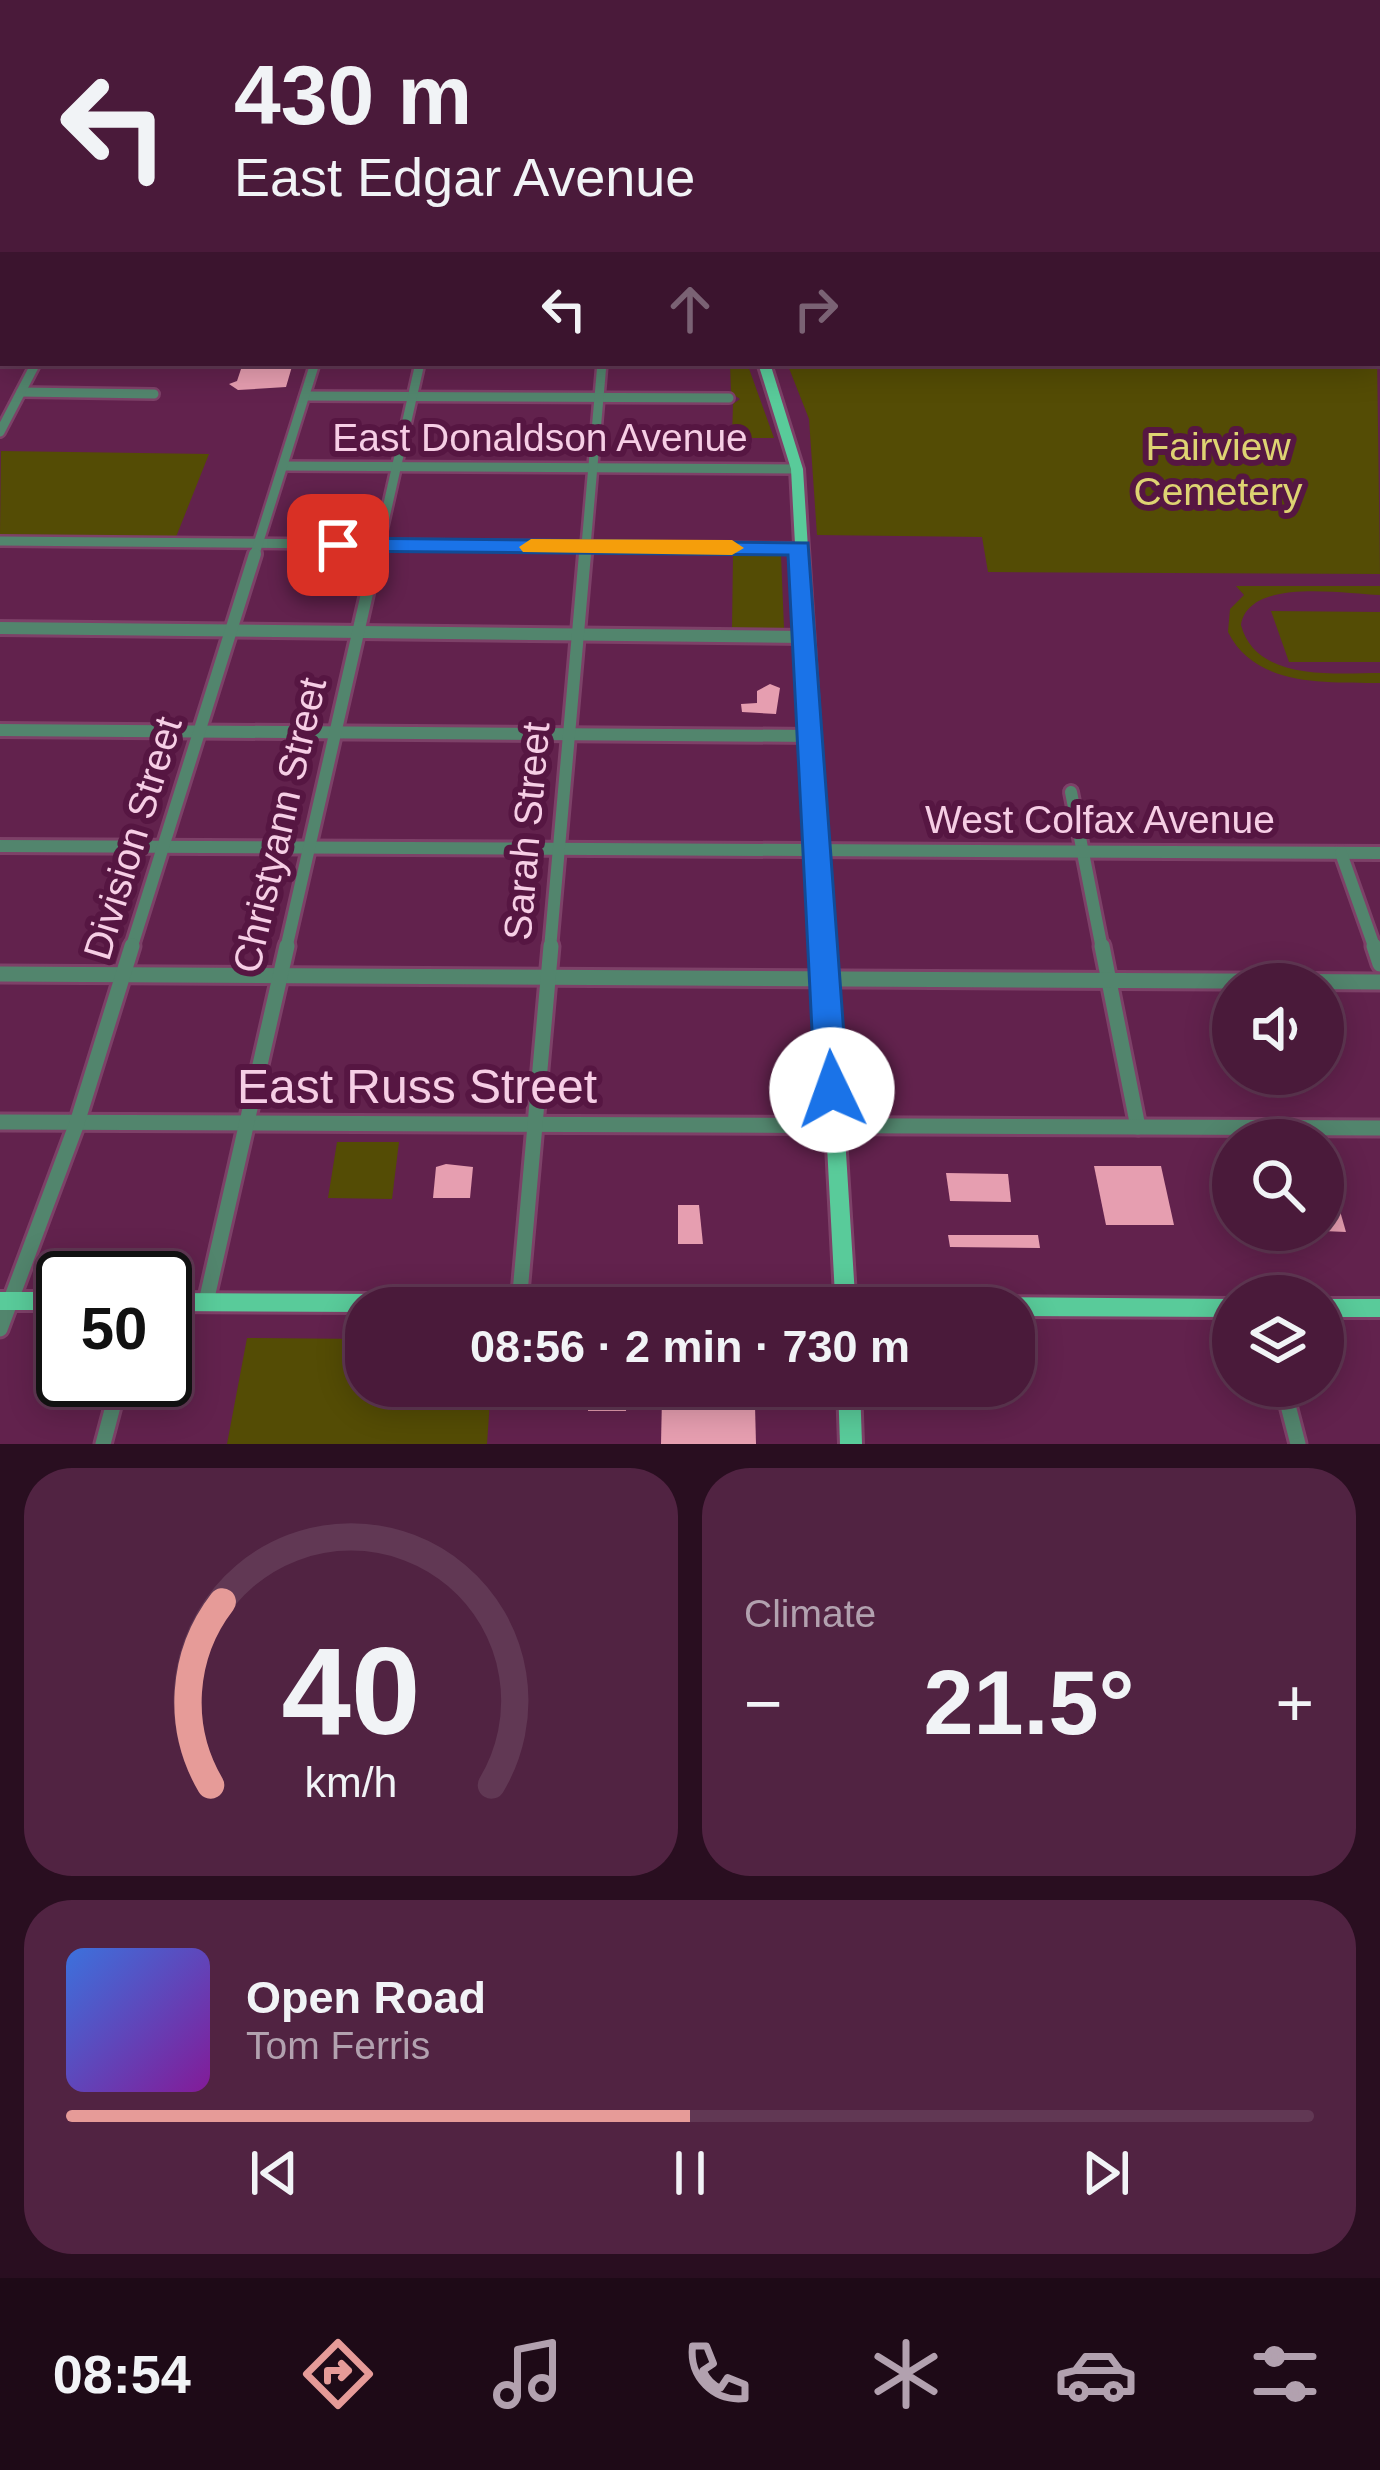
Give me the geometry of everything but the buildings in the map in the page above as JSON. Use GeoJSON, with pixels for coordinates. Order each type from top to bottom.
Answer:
{"type":"FeatureCollection","features":[{"type":"Feature","properties":{"kind":"main road"},"geometry":{"type":"LineString","coordinates":[[765,366],[794,445],[845,1287]]}},
{"type":"Feature","properties":{"kind":"main road"},"geometry":{"type":"LineString","coordinates":[[192,1303],[345,1303]]}},
{"type":"Feature","properties":{"kind":"main road"},"geometry":{"type":"LineString","coordinates":[[1035,1307],[1212,1308]]}},
{"type":"Feature","properties":{"kind":"main road"},"geometry":{"type":"LineString","coordinates":[[1344,1308],[1380,1308]]}},
{"type":"Feature","properties":{"kind":"main road"},"geometry":{"type":"LineString","coordinates":[[850,1407],[851,1444]]}},
{"type":"Feature","properties":{"kind":"street"},"geometry":{"type":"LineString","coordinates":[[0,432],[35,366]]}},
{"type":"Feature","properties":{"kind":"street","name":"Division Street"},"geometry":{"type":"LineString","coordinates":[[0,1329],[6,1301],[77,1123],[314,366]]}},
{"type":"Feature","properties":{"kind":"street","name":"Christyann Street"},"geometry":{"type":"LineString","coordinates":[[206,1302],[306,849],[420,366]]}},
{"type":"Feature","properties":{"kind":"street","name":"Sarah Street"},"geometry":{"type":"LineString","coordinates":[[520,1287],[602,366]]}},
{"type":"Feature","properties":{"kind":"street"},"geometry":{"type":"LineString","coordinates":[[21,392],[154,394]]}},
{"type":"Feature","properties":{"kind":"street"},"geometry":{"type":"LineString","coordinates":[[304,396],[729,398]]}},
{"type":"Feature","properties":{"kind":"street","name":"East Donaldson Avenue"},"geometry":{"type":"LineString","coordinates":[[283,466],[796,469]]}},
{"type":"Feature","properties":{"kind":"street"},"geometry":{"type":"LineString","coordinates":[[0,541],[800,548]]}},
{"type":"Feature","properties":{"kind":"street"},"geometry":{"type":"LineString","coordinates":[[0,628],[804,637]]}},
{"type":"Feature","properties":{"kind":"street"},"geometry":{"type":"LineString","coordinates":[[0,730],[813,736]]}},
{"type":"Feature","properties":{"kind":"street"},"geometry":{"type":"LineString","coordinates":[[1071,792],[1138,1127]]}},
{"type":"Feature","properties":{"kind":"street","name":"West Colfax Avenue"},"geometry":{"type":"LineString","coordinates":[[0,846],[1380,853]]}},
{"type":"Feature","properties":{"kind":"street"},"geometry":{"type":"LineString","coordinates":[[1341,853],[1380,964]]}},
{"type":"Feature","properties":{"kind":"street"},"geometry":{"type":"LineString","coordinates":[[0,974],[1380,982]]}},
{"type":"Feature","properties":{"kind":"street","name":"East Russ Street"},"geometry":{"type":"LineString","coordinates":[[0,1122],[1380,1128]]}},
{"type":"Feature","properties":{"kind":"street"},"geometry":{"type":"LineString","coordinates":[[104,1444],[113,1407]]}},
{"type":"Feature","properties":{"kind":"street"},"geometry":{"type":"LineString","coordinates":[[1288,1407],[1298,1444]]}},
{"type":"Feature","properties":{"kind":"green space"},"geometry":{"type":"Polygon","coordinates":[[[730,366],[748,366],[774,438],[732,438],[733,404],[740,399],[731,393],[730,366]]]}},
{"type":"Feature","properties":{"kind":"green space","name":"Fairview Cemetery"},"geometry":{"type":"Polygon","coordinates":[[[788,366],[1377,366],[1380,574],[988,572],[982,537],[817,535],[809,419],[788,366]]]}},
{"type":"Feature","properties":{"kind":"green space"},"geometry":{"type":"Polygon","coordinates":[[[1,451],[209,454],[176,537],[0,535],[1,451]]]}},
{"type":"Feature","properties":{"kind":"green space"},"geometry":{"type":"Polygon","coordinates":[[[733,555],[781,556],[784,628],[732,629],[733,555]]]}},
{"type":"Feature","properties":{"kind":"green space"},"geometry":{"type":"Polygon","coordinates":[[[1236,586],[1380,586],[1380,595],[1279,594],[1248,610],[1241,625],[1249,643],[1280,665],[1320,673],[1380,673],[1380,683],[1295,678],[1256,663],[1228,632],[1230,609],[1244,595],[1236,586]]]}},
{"type":"Feature","properties":{"kind":"green space"},"geometry":{"type":"Polygon","coordinates":[[[1271,611],[1380,612],[1380,662],[1289,662],[1271,611]]]}},
{"type":"Feature","properties":{"kind":"green space"},"geometry":{"type":"Polygon","coordinates":[[[337,1142],[399,1142],[392,1199],[328,1198],[337,1142]]]}},
{"type":"Feature","properties":{"kind":"green space"},"geometry":{"type":"Polygon","coordinates":[[[247,1338],[345,1339],[345,1407],[490,1407],[487,1444],[227,1444],[247,1338]]]}},
{"type":"Feature","properties":{"kind":"slow traffic"},"geometry":{"type":"LineString","coordinates":[[531,547],[732,548]]}},
{"type":"Feature","properties":{"kind":"route"},"geometry":{"type":"LineString","coordinates":[[338,545],[800,548],[832,1090]]}}]}
